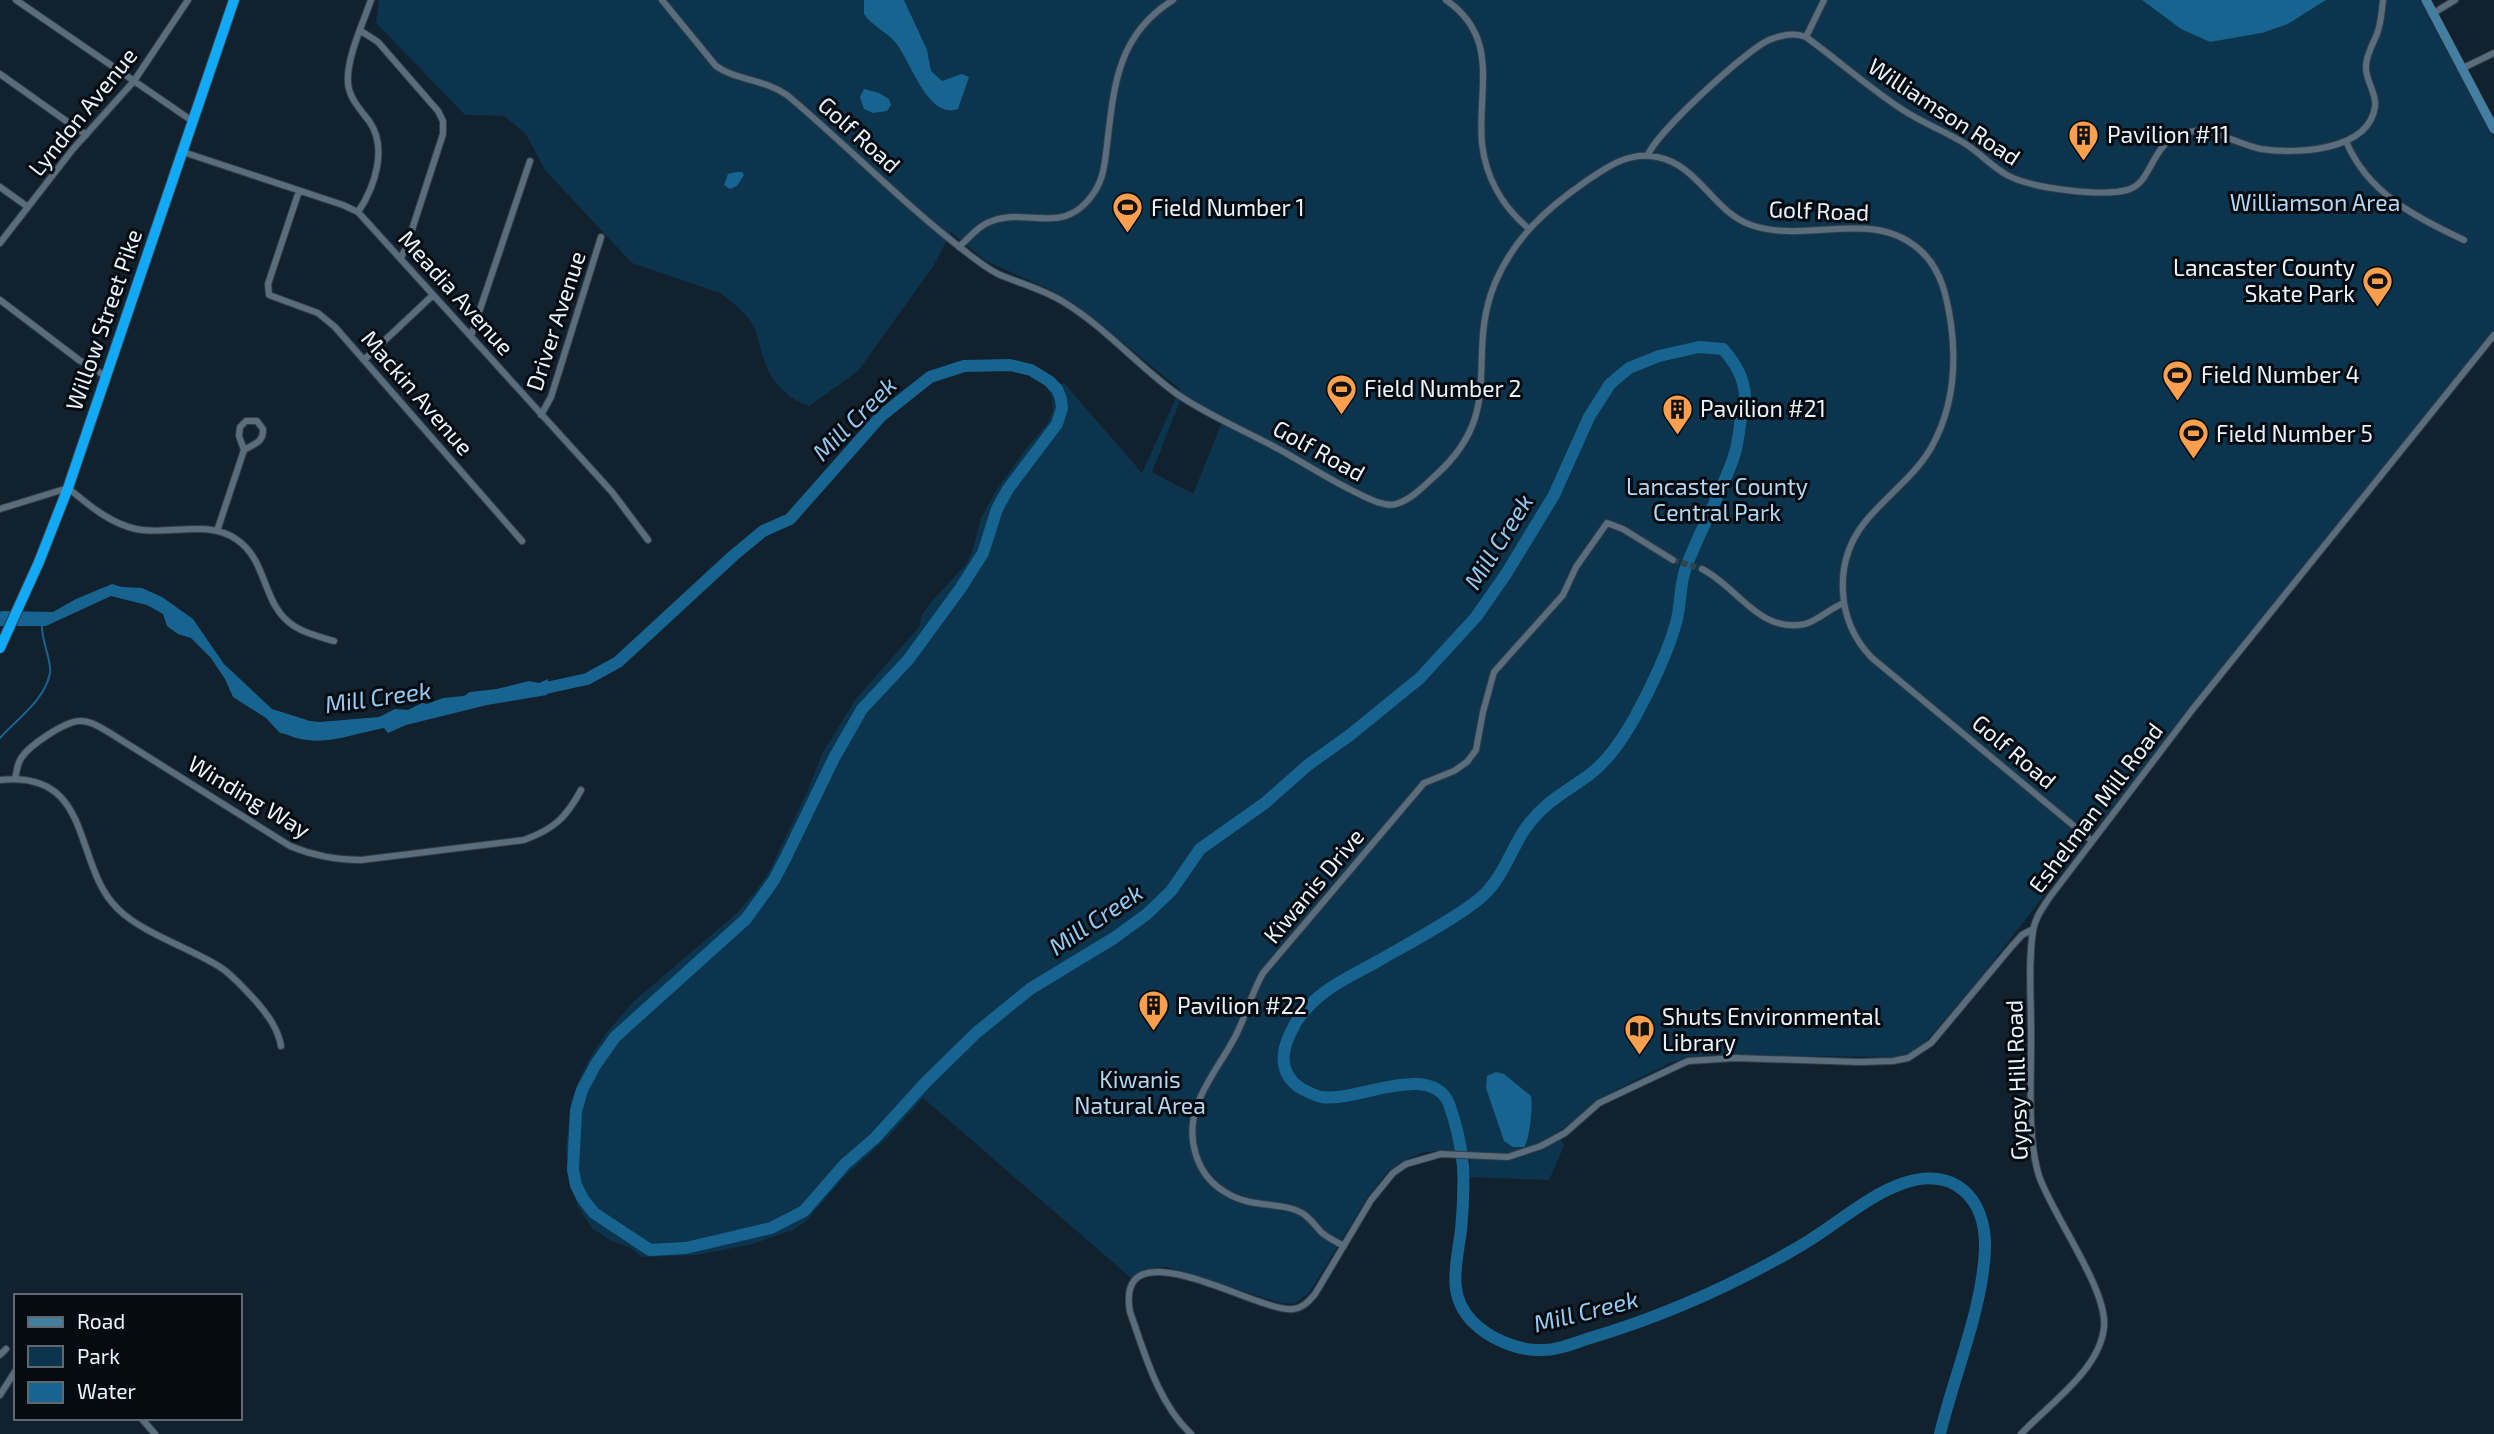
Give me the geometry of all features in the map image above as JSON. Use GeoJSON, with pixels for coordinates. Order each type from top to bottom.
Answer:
{"type":"FeatureCollection","features":[{"type":"Feature","properties":{"kind":"highway","name":"Willow Street Pike"},"geometry":{"type":"LineString","coordinates":[[2,643],[24,597],[68,488],[234,0]]}},
{"type":"Feature","properties":{"kind":"main road"},"geometry":{"type":"LineString","coordinates":[[2426,0],[2494,129]]}},
{"type":"Feature","properties":{"kind":"street"},"geometry":{"type":"LineString","coordinates":[[16,0],[193,119]]}},
{"type":"Feature","properties":{"kind":"street","name":"Lyndon Avenue"},"geometry":{"type":"LineString","coordinates":[[0,243],[86,135],[134,81],[188,0]]}},
{"type":"Feature","properties":{"kind":"street"},"geometry":{"type":"LineString","coordinates":[[358,212],[375,174],[378,154],[372,125],[354,102],[348,88],[348,72],[371,0]]}},
{"type":"Feature","properties":{"kind":"street","name":"Golf Road"},"geometry":{"type":"LineString","coordinates":[[662,0],[722,71],[765,83],[787,95],[959,247],[987,268],[1063,301],[1183,397],[1355,491],[1389,505],[1402,502],[1420,489],[1448,464],[1465,443],[1474,424],[1482,394],[1482,341],[1489,300],[1505,263],[1528,228],[1563,198],[1600,172],[1630,157],[1648,155],[1681,165],[1732,215],[1750,224],[1777,230],[1853,227],[1886,231],[1916,247],[1933,264],[1950,314],[1954,357],[1953,386],[1946,414],[1924,459],[1868,518],[1855,537],[1846,561],[1844,603],[1857,639],[1871,657],[2092,841]]}},
{"type":"Feature","properties":{"kind":"street"},"geometry":{"type":"LineString","coordinates":[[959,247],[990,221],[1017,218],[1053,219],[1072,213],[1086,203],[1095,191],[1103,171],[1114,86],[1122,58],[1146,22],[1173,0]]}},
{"type":"Feature","properties":{"kind":"street"},"geometry":{"type":"LineString","coordinates":[[1446,0],[1468,21],[1481,47],[1484,68],[1481,131],[1489,171],[1500,197],[1528,228]]}},
{"type":"Feature","properties":{"kind":"street"},"geometry":{"type":"LineString","coordinates":[[1648,155],[1669,128],[1754,49],[1784,35],[1806,37],[1824,0]]}},
{"type":"Feature","properties":{"kind":"street"},"geometry":{"type":"LineString","coordinates":[[2383,0],[2382,18],[2366,67],[2366,76],[2375,97],[2375,110],[2367,126],[2346,141],[2363,170],[2385,196],[2407,211],[2464,240]]}},
{"type":"Feature","properties":{"kind":"street"},"geometry":{"type":"LineString","coordinates":[[2432,14],[2455,0]]}},
{"type":"Feature","properties":{"kind":"street"},"geometry":{"type":"LineString","coordinates":[[361,31],[378,42],[438,111],[443,121],[443,134],[401,258]]}},
{"type":"Feature","properties":{"kind":"street","name":"Williamson Road"},"geometry":{"type":"LineString","coordinates":[[1806,37],[1900,109],[1964,143],[2004,173],[2038,185],[2097,191],[2129,190],[2144,177],[2161,147],[2173,137],[2189,131],[2203,130],[2260,148],[2280,150],[2320,148],[2346,141]]}},
{"type":"Feature","properties":{"kind":"street"},"geometry":{"type":"LineString","coordinates":[[2461,69],[2494,53]]}},
{"type":"Feature","properties":{"kind":"street"},"geometry":{"type":"LineString","coordinates":[[0,74],[86,135]]}},
{"type":"Feature","properties":{"kind":"street","name":"Meadia Avenue"},"geometry":{"type":"LineString","coordinates":[[183,152],[358,212],[612,492],[648,540]]}},
{"type":"Feature","properties":{"kind":"street"},"geometry":{"type":"LineString","coordinates":[[471,336],[530,161]]}},
{"type":"Feature","properties":{"kind":"street"},"geometry":{"type":"LineString","coordinates":[[0,187],[28,207]]}},
{"type":"Feature","properties":{"kind":"street","name":"Mackin Avenue"},"geometry":{"type":"LineString","coordinates":[[299,191],[267,293],[324,316],[522,541]]}},
{"type":"Feature","properties":{"kind":"street","name":"Driver Avenue"},"geometry":{"type":"LineString","coordinates":[[541,415],[551,397],[601,237]]}},
{"type":"Feature","properties":{"kind":"street"},"geometry":{"type":"LineString","coordinates":[[364,359],[433,295]]}},
{"type":"Feature","properties":{"kind":"street"},"geometry":{"type":"LineString","coordinates":[[0,300],[79,360],[107,377]]}},
{"type":"Feature","properties":{"kind":"street","name":"Eshelman Mill Road"},"geometry":{"type":"LineString","coordinates":[[1191,1434],[1172,1413],[1161,1392],[1134,1324],[1128,1300],[1134,1281],[1155,1271],[1168,1272],[1284,1310],[1296,1309],[1307,1303],[1315,1294],[1371,1200],[1393,1173],[1414,1161],[1441,1154],[1507,1157],[1541,1146],[1565,1133],[1599,1103],[1688,1061],[1736,1058],[1893,1062],[1908,1058],[1931,1043],[2018,939],[2033,929],[2040,911],[2192,710],[2494,335]]}},
{"type":"Feature","properties":{"kind":"street"},"geometry":{"type":"LineString","coordinates":[[217,531],[244,450],[239,436],[240,427],[246,421],[257,421],[263,429],[263,437],[244,450]]}},
{"type":"Feature","properties":{"kind":"street"},"geometry":{"type":"LineString","coordinates":[[0,509],[68,488],[104,516],[126,526],[152,531],[195,528],[217,531],[242,544],[256,559],[270,597],[287,621],[304,632],[334,641]]}},
{"type":"Feature","properties":{"kind":"street","name":"Kiwanis Drive"},"geometry":{"type":"LineString","coordinates":[[1344,1246],[1323,1233],[1299,1211],[1241,1200],[1210,1181],[1199,1164],[1192,1135],[1196,1105],[1208,1079],[1233,1041],[1263,973],[1424,783],[1454,771],[1467,762],[1476,750],[1494,671],[1563,595],[1577,567],[1607,523],[1623,529],[1673,560]]}},
{"type":"Feature","properties":{"kind":"street"},"geometry":{"type":"LineString","coordinates":[[1702,569],[1758,614],[1779,623],[1809,623],[1844,603]]}},
{"type":"Feature","properties":{"kind":"street","name":"Winding Way"},"geometry":{"type":"LineString","coordinates":[[15,778],[19,760],[34,746],[67,724],[88,722],[110,733],[290,846],[318,856],[342,860],[524,840],[542,833],[566,815],[581,790]]}},
{"type":"Feature","properties":{"kind":"street"},"geometry":{"type":"LineString","coordinates":[[0,780],[15,778],[40,784],[60,797],[79,827],[106,895],[120,912],[222,968],[234,978],[274,1025],[281,1046]]}},
{"type":"Feature","properties":{"kind":"street","name":"Gypsy Hill Road"},"geometry":{"type":"LineString","coordinates":[[2021,1434],[2087,1368],[2100,1346],[2104,1326],[2097,1292],[2047,1196],[2035,1161],[2032,1131],[2033,929]]}},
{"type":"Feature","properties":{"kind":"street"},"geometry":{"type":"LineString","coordinates":[[0,1355],[6,1349]]}},
{"type":"Feature","properties":{"kind":"street"},"geometry":{"type":"LineString","coordinates":[[0,1395],[14,1373]]}},
{"type":"Feature","properties":{"kind":"street"},"geometry":{"type":"LineString","coordinates":[[143,1420],[155,1434]]}},
{"type":"Feature","properties":{"kind":"green space","name":"Lancaster County Central Park"},"geometry":{"type":"Polygon","coordinates":[[[379,0],[2142,0],[2181,29],[2210,42],[2262,33],[2288,24],[2326,0],[2420,0],[2494,138],[2494,330],[2092,833],[1978,981],[1923,1045],[1910,1053],[1896,1057],[1709,1055],[1670,1063],[1604,1096],[1558,1133],[1564,1146],[1549,1180],[1469,1177],[1470,1152],[1421,1153],[1388,1171],[1367,1198],[1309,1293],[1294,1304],[1281,1303],[1167,1267],[1145,1269],[1131,1278],[923,1098],[888,1137],[846,1175],[805,1222],[793,1230],[749,1245],[696,1255],[642,1257],[629,1247],[612,1241],[593,1229],[578,1207],[569,1178],[566,1149],[571,1101],[593,1052],[633,1002],[737,913],[769,872],[822,754],[855,700],[919,627],[922,615],[932,601],[967,563],[981,518],[996,491],[1048,423],[1053,410],[1052,397],[1047,388],[1064,383],[1142,473],[1180,389],[1075,304],[1051,290],[986,261],[951,232],[934,265],[858,371],[809,406],[801,403],[781,389],[771,375],[752,324],[735,305],[720,293],[632,263],[545,170],[526,134],[504,116],[465,115],[376,23],[379,0]],[[1180,401],[1152,472],[1193,494],[1222,422],[1180,401]]]}},
{"type":"Feature","properties":{"kind":"water"},"geometry":{"type":"Polygon","coordinates":[[[864,0],[904,0],[927,50],[931,71],[942,81],[962,74],[969,77],[958,109],[947,110],[929,98],[896,43],[864,14],[864,0]]]}},
{"type":"Feature","properties":{"kind":"water"},"geometry":{"type":"Polygon","coordinates":[[[2142,0],[2326,0],[2288,24],[2262,33],[2210,42],[2181,29],[2142,0]]]}},
{"type":"Feature","properties":{"kind":"water"},"geometry":{"type":"Polygon","coordinates":[[[864,89],[889,99],[891,105],[887,111],[873,113],[864,109],[860,97],[864,89]]]}},
{"type":"Feature","properties":{"kind":"water"},"geometry":{"type":"Polygon","coordinates":[[[737,172],[744,175],[737,186],[730,189],[724,185],[728,174],[737,172]]]}},
{"type":"Feature","properties":{"kind":"water","name":"Mill Creek"},"geometry":{"type":"Polygon","coordinates":[[[112,584],[142,588],[162,597],[193,619],[224,664],[272,709],[310,721],[379,717],[395,709],[408,710],[443,698],[464,696],[470,692],[529,681],[539,683],[548,679],[547,695],[487,705],[406,725],[388,733],[384,728],[322,741],[311,740],[280,733],[266,718],[233,697],[211,658],[191,638],[178,634],[167,626],[163,614],[147,605],[111,596],[46,626],[0,626],[2,611],[53,612],[112,584]]]}},
{"type":"Feature","properties":{"kind":"water"},"geometry":{"type":"Polygon","coordinates":[[[1496,1072],[1504,1074],[1531,1096],[1531,1122],[1524,1147],[1513,1147],[1504,1141],[1486,1088],[1487,1076],[1496,1072]]]}},
{"type":"Feature","properties":{"kind":"waterway","name":"Mill Creek"},"geometry":{"type":"LineString","coordinates":[[532,691],[587,679],[618,662],[734,555],[763,531],[790,519],[881,416],[930,377],[964,366],[1010,365],[1031,370],[1057,389],[1062,408],[1057,424],[1008,489],[997,509],[983,553],[908,660],[862,709],[834,758],[774,880],[746,919],[615,1037],[582,1090],[576,1111],[573,1170],[576,1185],[594,1213],[650,1250],[686,1248],[771,1228],[804,1211],[845,1164],[875,1138],[976,1033],[1030,989],[1114,938],[1147,914],[1171,891],[1200,849],[1265,803],[1308,765],[1420,678],[1476,617],[1506,574],[1554,495],[1589,417],[1610,384],[1629,368],[1659,356],[1699,347],[1723,349],[1738,371],[1744,389],[1745,401],[1736,449],[1686,567],[1677,619],[1665,656],[1626,733],[1596,769],[1532,820],[1499,876],[1478,900],[1429,932],[1332,987],[1312,1003],[1290,1034],[1284,1064],[1293,1082],[1320,1097],[1336,1097],[1410,1084],[1426,1085],[1440,1091],[1452,1111],[1463,1166],[1461,1230],[1455,1278],[1459,1300],[1464,1311],[1479,1327],[1494,1338],[1521,1348],[1558,1348],[1617,1330],[1695,1300],[1771,1263],[1890,1189],[1922,1179],[1938,1179],[1952,1183],[1964,1190],[1980,1214],[1985,1248],[1974,1318],[1940,1434]]}},
{"type":"Feature","properties":{"kind":"waterway"},"geometry":{"type":"LineString","coordinates":[[0,738],[30,708],[47,683],[50,668],[42,625]]}},
{"type":"Feature","properties":{"kind":"tunnel"},"geometry":{"type":"LineString","coordinates":[[1673,560],[1702,569]]}},
{"type":"Feature","properties":{"kind":"place","name":"Pavilion #11"},"geometry":{"type":"Point","coordinates":[2084,162]}},
{"type":"Feature","properties":{"kind":"place","name":"Field Number 1"},"geometry":{"type":"Point","coordinates":[1128,235]}},
{"type":"Feature","properties":{"kind":"place","name":"Lancaster County Skate Park"},"geometry":{"type":"Point","coordinates":[2378,308]}},
{"type":"Feature","properties":{"kind":"place","name":"Field Number 4"},"geometry":{"type":"Point","coordinates":[2178,402]}},
{"type":"Feature","properties":{"kind":"place","name":"Field Number 2"},"geometry":{"type":"Point","coordinates":[1341,416]}},
{"type":"Feature","properties":{"kind":"place","name":"Pavilion #21"},"geometry":{"type":"Point","coordinates":[1677,436]}},
{"type":"Feature","properties":{"kind":"place","name":"Field Number 5"},"geometry":{"type":"Point","coordinates":[2193,461]}},
{"type":"Feature","properties":{"kind":"place","name":"Pavilion #22"},"geometry":{"type":"Point","coordinates":[1154,1033]}},
{"type":"Feature","properties":{"kind":"place","name":"Shuts Environmental Library"},"geometry":{"type":"Point","coordinates":[1639,1057]}},
{"type":"Feature","properties":{"kind":"park label","name":"Williamson Area"},"geometry":{"type":"Point","coordinates":[2315,203]}},
{"type":"Feature","properties":{"kind":"park label","name":"Kiwanis Natural Area"},"geometry":{"type":"Point","coordinates":[1140,1093]}}]}
